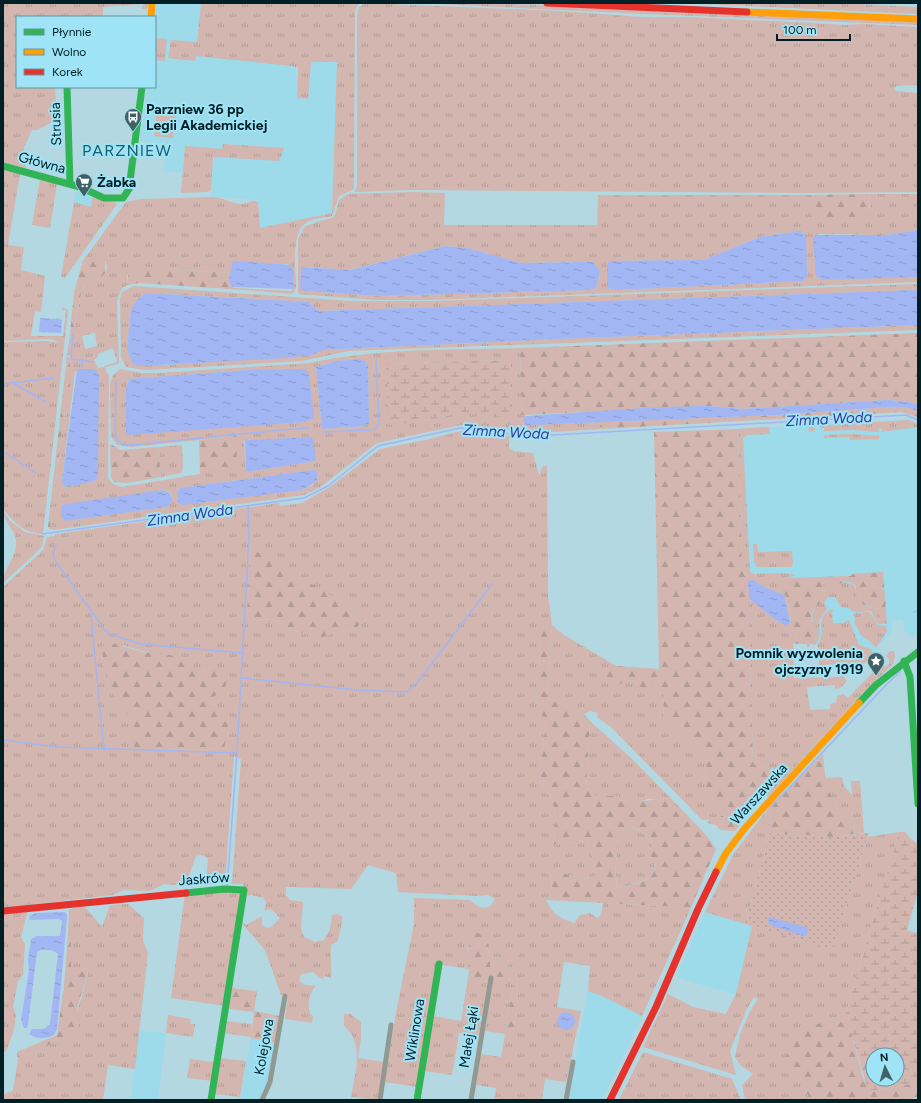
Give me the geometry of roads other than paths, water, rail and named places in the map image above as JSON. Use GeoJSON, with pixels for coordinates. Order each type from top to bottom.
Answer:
{"type":"FeatureCollection","features":[{"type":"Feature","properties":{"kind":"street"},"geometry":{"type":"LineString","coordinates":[[151,16],[152,3]]}},
{"type":"Feature","properties":{"kind":"street"},"geometry":{"type":"LineString","coordinates":[[546,3],[918,19]]}},
{"type":"Feature","properties":{"kind":"street","name":"Strusia"},"geometry":{"type":"LineString","coordinates":[[68,88],[70,184]]}},
{"type":"Feature","properties":{"kind":"street","name":"Główna"},"geometry":{"type":"LineString","coordinates":[[3,166],[70,184],[104,198],[119,199],[125,196],[128,191],[142,88]]}},
{"type":"Feature","properties":{"kind":"street","name":"Warszawska"},"geometry":{"type":"LineString","coordinates":[[610,1100],[656,1007],[698,909],[726,853],[760,811],[866,696],[904,662],[918,652]]}},
{"type":"Feature","properties":{"kind":"street"},"geometry":{"type":"LineString","coordinates":[[904,662],[910,677],[918,804]]}},
{"type":"Feature","properties":{"kind":"street","name":"Jaskrów"},"geometry":{"type":"LineString","coordinates":[[3,912],[224,889],[244,890],[211,1100]]}},
{"type":"Feature","properties":{"kind":"street","name":"Wiklinowa"},"geometry":{"type":"LineString","coordinates":[[417,1100],[439,964]]}},
{"type":"Feature","properties":{"kind":"street","name":"Małej Łąki"},"geometry":{"type":"LineString","coordinates":[[471,1100],[491,978]]}},
{"type":"Feature","properties":{"kind":"street","name":"Kolejowa"},"geometry":{"type":"LineString","coordinates":[[262,1100],[270,1082],[285,996]]}},
{"type":"Feature","properties":{"kind":"street"},"geometry":{"type":"LineString","coordinates":[[380,1100],[391,1025]]}},
{"type":"Feature","properties":{"kind":"street"},"geometry":{"type":"LineString","coordinates":[[566,1100],[573,1062]]}},
{"type":"Feature","properties":{"kind":"water"},"geometry":{"type":"Polygon","coordinates":[[[918,230],[918,277],[822,280],[816,276],[813,239],[815,235],[886,235],[918,230]]]}},
{"type":"Feature","properties":{"kind":"water"},"geometry":{"type":"Polygon","coordinates":[[[800,231],[806,235],[807,274],[803,281],[617,290],[607,288],[607,264],[610,261],[704,260],[760,237],[800,231]]]}},
{"type":"Feature","properties":{"kind":"water"},"geometry":{"type":"Polygon","coordinates":[[[445,246],[467,248],[521,263],[593,262],[600,271],[596,288],[590,290],[379,296],[306,291],[300,289],[301,267],[350,270],[445,246]]]}},
{"type":"Feature","properties":{"kind":"water"},"geometry":{"type":"Polygon","coordinates":[[[235,261],[291,265],[294,273],[293,289],[232,287],[230,276],[232,263],[235,261]]]}},
{"type":"Feature","properties":{"kind":"water"},"geometry":{"type":"Polygon","coordinates":[[[918,290],[918,325],[323,350],[312,355],[272,359],[140,366],[133,364],[127,350],[131,309],[138,299],[146,293],[309,302],[317,310],[322,311],[918,290]]]}},
{"type":"Feature","properties":{"kind":"water"},"geometry":{"type":"Polygon","coordinates":[[[40,318],[57,318],[62,320],[61,333],[39,332],[40,318]]]}},
{"type":"Feature","properties":{"kind":"water"},"geometry":{"type":"Polygon","coordinates":[[[358,359],[364,360],[368,366],[369,423],[367,426],[322,429],[316,367],[337,361],[358,359]]]}},
{"type":"Feature","properties":{"kind":"water"},"geometry":{"type":"Polygon","coordinates":[[[77,369],[95,369],[99,375],[98,476],[95,481],[68,487],[64,486],[62,480],[77,369]]]}},
{"type":"Feature","properties":{"kind":"water"},"geometry":{"type":"Polygon","coordinates":[[[305,369],[309,374],[314,418],[305,422],[129,435],[126,432],[126,389],[129,379],[248,370],[305,369]]]}},
{"type":"Feature","properties":{"kind":"water"},"geometry":{"type":"Polygon","coordinates":[[[889,400],[909,402],[918,405],[918,411],[905,407],[888,407],[777,415],[532,425],[526,425],[523,420],[526,416],[659,407],[709,406],[742,409],[889,400]]]}},
{"type":"Feature","properties":{"kind":"water"},"geometry":{"type":"Polygon","coordinates":[[[311,437],[313,439],[316,461],[246,472],[245,439],[311,437]]]}},
{"type":"Feature","properties":{"kind":"water"},"geometry":{"type":"Polygon","coordinates":[[[314,470],[317,472],[317,481],[302,490],[183,505],[178,503],[177,492],[180,488],[314,470]]]}},
{"type":"Feature","properties":{"kind":"water"},"geometry":{"type":"Polygon","coordinates":[[[162,490],[170,493],[172,499],[171,503],[166,507],[65,521],[61,516],[62,506],[66,504],[162,490]]]}},
{"type":"Feature","properties":{"kind":"water"},"geometry":{"type":"Polygon","coordinates":[[[753,580],[766,588],[784,595],[790,622],[786,626],[773,618],[749,598],[748,581],[753,580]]]}},
{"type":"Feature","properties":{"kind":"water"},"geometry":{"type":"Polygon","coordinates":[[[65,912],[67,914],[67,918],[57,1029],[54,1035],[38,1038],[29,1034],[32,1029],[44,1029],[50,1024],[58,954],[48,950],[37,952],[28,1025],[27,1028],[24,1028],[21,1020],[29,970],[28,960],[31,939],[37,936],[60,936],[62,921],[59,919],[30,920],[29,916],[36,913],[65,912]]]}},
{"type":"Feature","properties":{"kind":"water"},"geometry":{"type":"Polygon","coordinates":[[[769,917],[806,927],[808,930],[807,935],[803,936],[770,925],[767,920],[769,917]]]}},
{"type":"Feature","properties":{"kind":"water"},"geometry":{"type":"Polygon","coordinates":[[[562,1012],[570,1012],[575,1017],[573,1028],[570,1030],[562,1030],[557,1025],[557,1017],[562,1012]]]}},
{"type":"Feature","properties":{"kind":"waterway"},"geometry":{"type":"LineString","coordinates":[[73,334],[71,359],[93,362]]}},
{"type":"Feature","properties":{"kind":"waterway"},"geometry":{"type":"LineString","coordinates":[[374,430],[379,424],[376,359]]}},
{"type":"Feature","properties":{"kind":"waterway"},"geometry":{"type":"LineString","coordinates":[[82,361],[82,368]]}},
{"type":"Feature","properties":{"kind":"waterway"},"geometry":{"type":"LineString","coordinates":[[3,384],[53,378]]}},
{"type":"Feature","properties":{"kind":"waterway"},"geometry":{"type":"LineString","coordinates":[[116,381],[115,431],[117,440],[122,444],[129,445],[309,428]]}},
{"type":"Feature","properties":{"kind":"waterway"},"geometry":{"type":"LineString","coordinates":[[13,383],[46,402]]}},
{"type":"Feature","properties":{"kind":"waterway","name":"Zimna Woda"},"geometry":{"type":"LineString","coordinates":[[42,534],[304,498],[328,486],[378,446],[460,428],[522,435],[553,435],[906,415],[918,420]]}},
{"type":"Feature","properties":{"kind":"waterway"},"geometry":{"type":"LineString","coordinates":[[324,432],[370,430]]}},
{"type":"Feature","properties":{"kind":"waterway"},"geometry":{"type":"LineString","coordinates":[[3,451],[36,473]]}},
{"type":"Feature","properties":{"kind":"waterway"},"geometry":{"type":"LineString","coordinates":[[227,887],[237,753],[249,537],[248,506]]}},
{"type":"Feature","properties":{"kind":"waterway"},"geometry":{"type":"LineString","coordinates":[[56,544],[53,555],[56,562],[107,633],[140,644],[243,653]]}},
{"type":"Feature","properties":{"kind":"waterway"},"geometry":{"type":"LineString","coordinates":[[242,678],[357,690],[407,692],[417,683],[492,584]]}},
{"type":"Feature","properties":{"kind":"waterway"},"geometry":{"type":"LineString","coordinates":[[914,612],[918,611]]}},
{"type":"Feature","properties":{"kind":"waterway"},"geometry":{"type":"LineString","coordinates":[[92,614],[104,750]]}},
{"type":"Feature","properties":{"kind":"waterway"},"geometry":{"type":"LineString","coordinates":[[772,806],[901,671]]}},
{"type":"Feature","properties":{"kind":"waterway"},"geometry":{"type":"LineString","coordinates":[[3,740],[57,747],[237,753]]}},
{"type":"Feature","properties":{"kind":"place","name":"Parzniew 36 pp Legii Akademickiej"},"geometry":{"type":"Point","coordinates":[133,132]}},
{"type":"Feature","properties":{"kind":"place","name":"Żabka"},"geometry":{"type":"Point","coordinates":[84,197]}},
{"type":"Feature","properties":{"kind":"place","name":"Pomnik wyzwolenia ojczyzny 1919"},"geometry":{"type":"Point","coordinates":[876,676]}},
{"type":"Feature","properties":{"kind":"district","name":"PARZNIEW"},"geometry":{"type":"Point","coordinates":[127,150]}}]}
